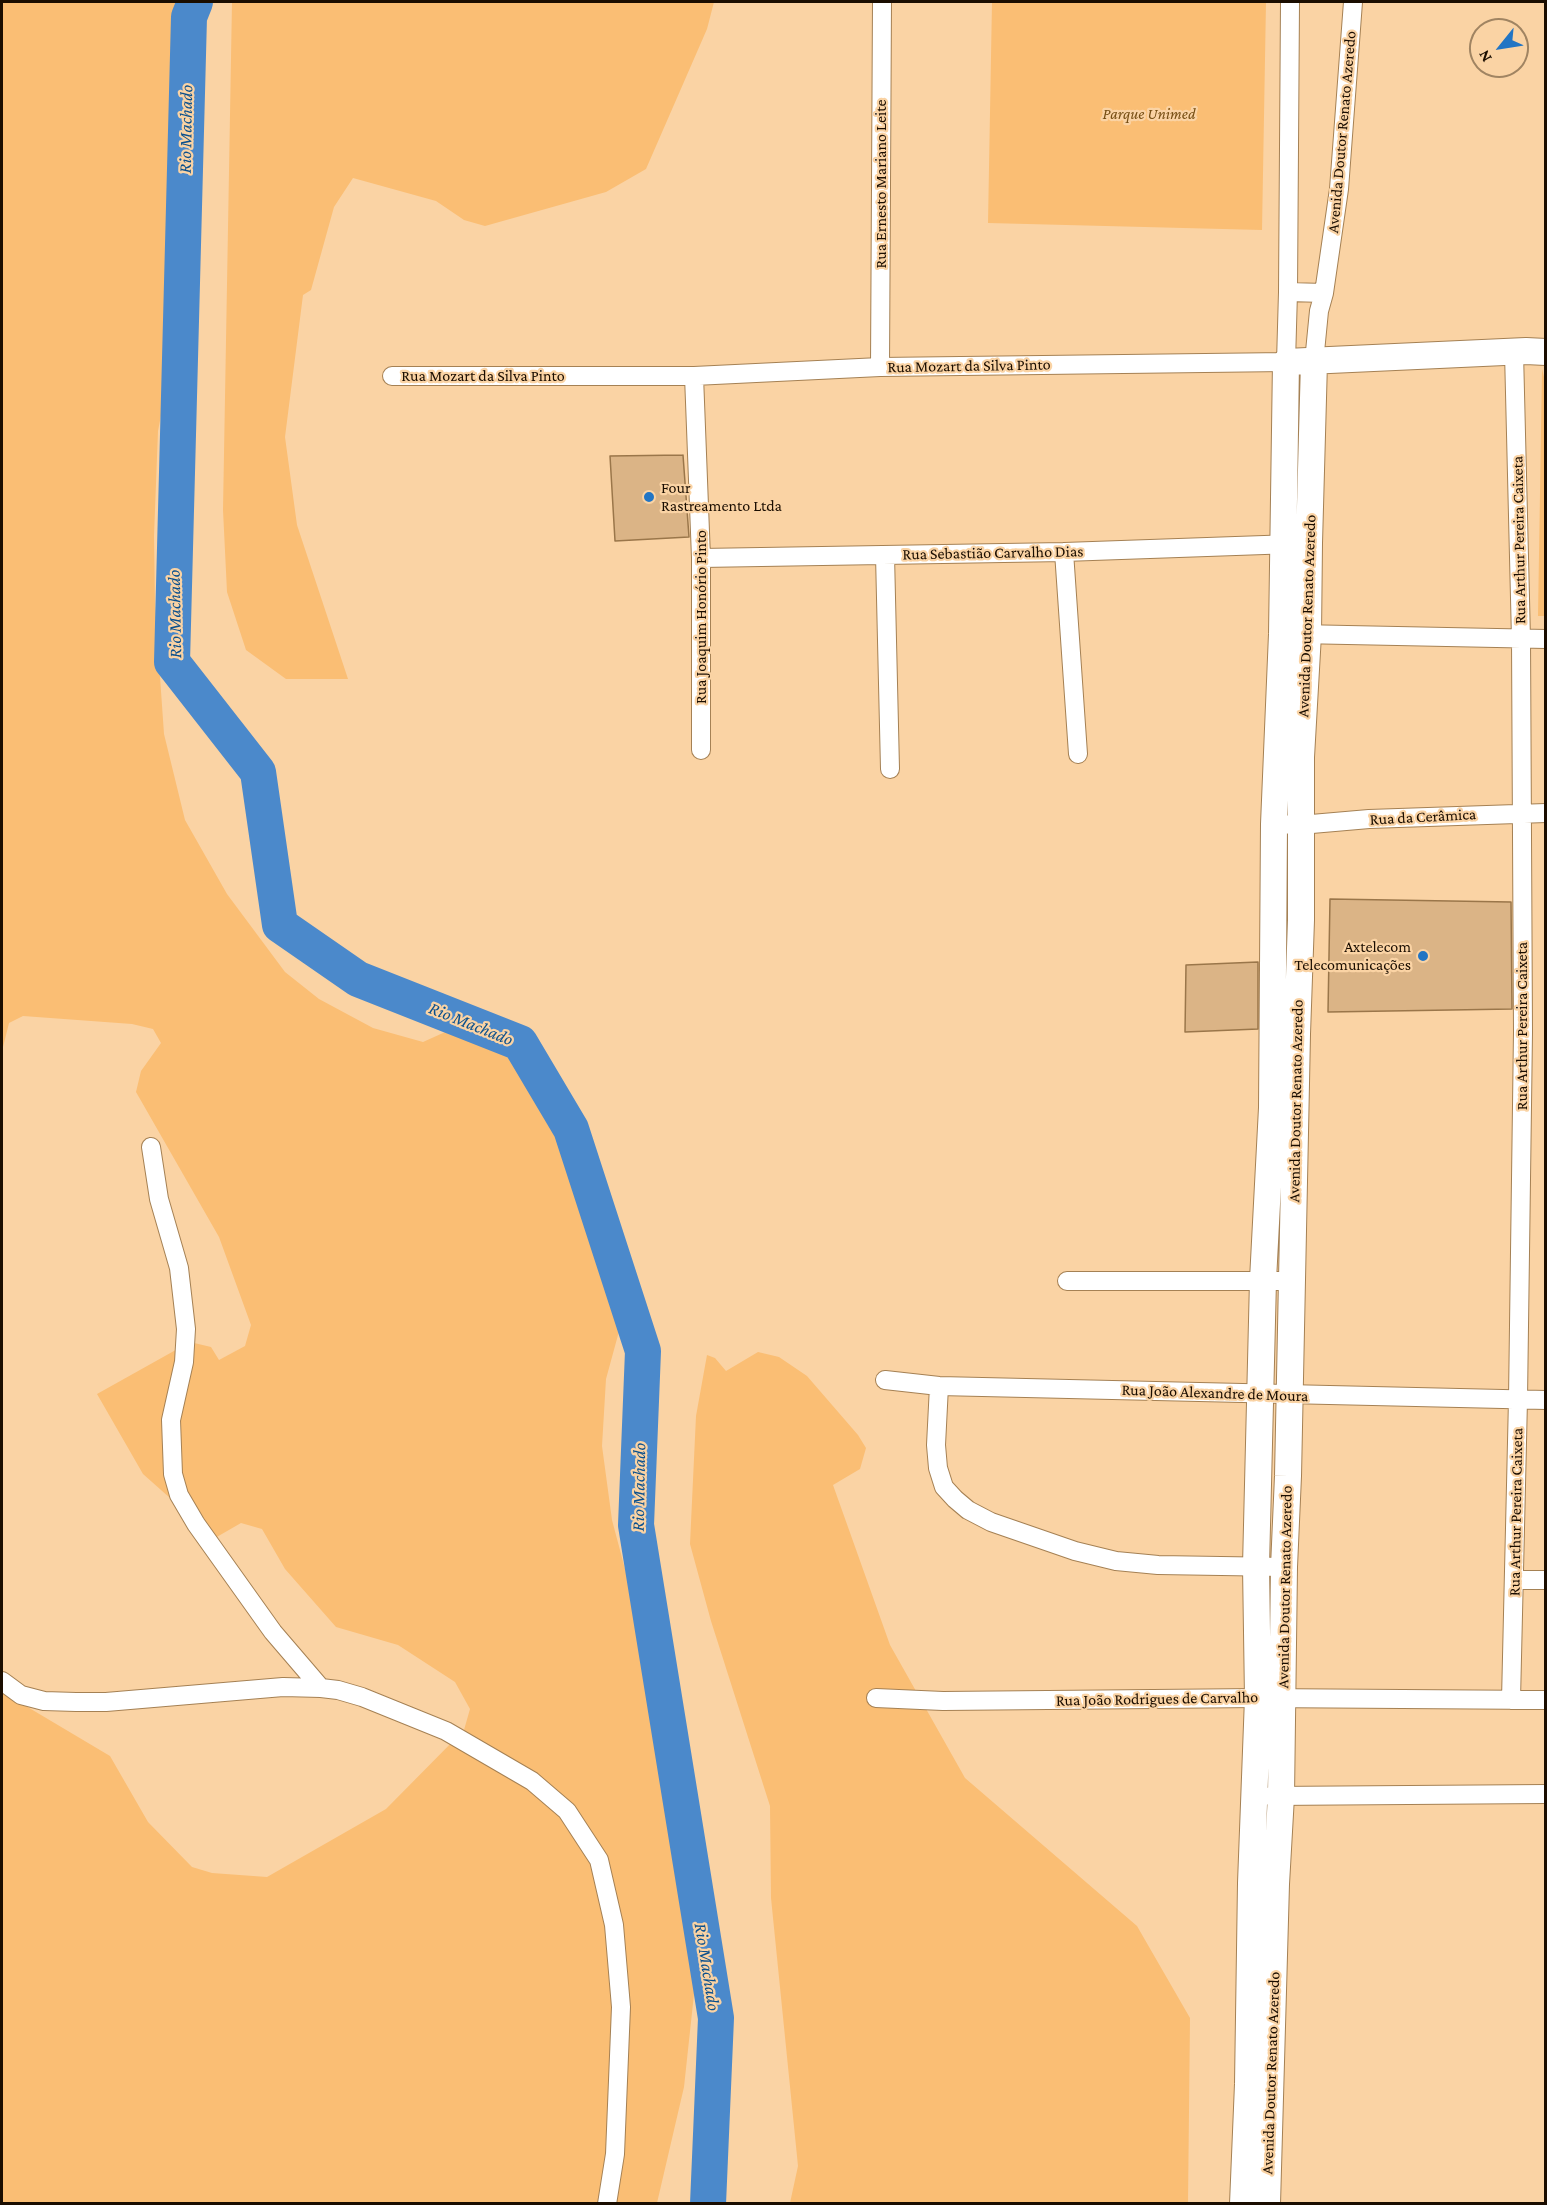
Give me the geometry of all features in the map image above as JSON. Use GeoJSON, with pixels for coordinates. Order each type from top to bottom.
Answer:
{"type":"FeatureCollection","features":[{"type":"Feature","properties":{"kind":"street","name":"Rua Ernesto Mariano Leite"},"geometry":{"type":"LineString","coordinates":[[880,367],[882,2]]}},
{"type":"Feature","properties":{"kind":"street","name":"Avenida Doutor Renato Azeredo"},"geometry":{"type":"LineString","coordinates":[[1243,2204],[1256,2162],[1264,1884],[1255,1796],[1271,1698],[1284,1568],[1294,1227],[1294,1171],[1284,1108],[1285,1034],[1274,920],[1274,825],[1305,697],[1308,634],[1296,544],[1286,362],[1290,2]]}},
{"type":"Feature","properties":{"kind":"street","name":"Avenida Doutor Renato Azeredo"},"geometry":{"type":"LineString","coordinates":[[1285,1034],[1301,920],[1300,825],[1278,698],[1282,634],[1296,544],[1319,311],[1340,189],[1353,2]]}},
{"type":"Feature","properties":{"kind":"street"},"geometry":{"type":"LineString","coordinates":[[1288,292],[1324,292]]}},
{"type":"Feature","properties":{"kind":"street","name":"Rua Arthur Pereira Caixeta"},"geometry":{"type":"LineString","coordinates":[[1510,1700],[1518,1399],[1522,1032],[1521,639],[1514,352]]}},
{"type":"Feature","properties":{"kind":"street","name":"Rua Mozart da Silva Pinto"},"geometry":{"type":"LineString","coordinates":[[392,376],[694,376],[880,367],[1314,362],[1545,352]]}},
{"type":"Feature","properties":{"kind":"street","name":"Rua Joaquim Honório Pinto"},"geometry":{"type":"LineString","coordinates":[[694,376],[701,558],[701,750]]}},
{"type":"Feature","properties":{"kind":"street","name":"Rua Sebastião Carvalho Dias"},"geometry":{"type":"LineString","coordinates":[[701,558],[1064,552],[1296,544]]}},
{"type":"Feature","properties":{"kind":"street"},"geometry":{"type":"LineString","coordinates":[[1064,552],[1078,754]]}},
{"type":"Feature","properties":{"kind":"street"},"geometry":{"type":"LineString","coordinates":[[885,555],[890,769]]}},
{"type":"Feature","properties":{"kind":"street"},"geometry":{"type":"LineString","coordinates":[[1282,634],[1545,639]]}},
{"type":"Feature","properties":{"kind":"street"},"geometry":{"type":"LineString","coordinates":[[1278,698],[1305,697]]}},
{"type":"Feature","properties":{"kind":"street","name":"Rua da Cerâmica"},"geometry":{"type":"LineString","coordinates":[[1274,825],[1545,813]]}},
{"type":"Feature","properties":{"kind":"street"},"geometry":{"type":"LineString","coordinates":[[1274,920],[1301,920]]}},
{"type":"Feature","properties":{"kind":"street","name":"Avenida Doutor Renato Azeredo"},"geometry":{"type":"LineString","coordinates":[[1264,1884],[1281,1796],[1256,1566],[1260,1393],[1269,1170],[1284,1108]]}},
{"type":"Feature","properties":{"kind":"street"},"geometry":{"type":"LineString","coordinates":[[151,1147],[159,1199],[179,1268],[186,1329],[184,1362],[171,1420],[170,1453],[179,1495],[196,1524],[273,1632],[321,1688]]}},
{"type":"Feature","properties":{"kind":"street"},"geometry":{"type":"LineString","coordinates":[[1269,1170],[1294,1171]]}},
{"type":"Feature","properties":{"kind":"street"},"geometry":{"type":"LineString","coordinates":[[1267,1227],[1294,1227]]}},
{"type":"Feature","properties":{"kind":"street"},"geometry":{"type":"LineString","coordinates":[[1067,1281],[1291,1281]]}},
{"type":"Feature","properties":{"kind":"street"},"geometry":{"type":"LineString","coordinates":[[1264,1318],[1291,1318]]}},
{"type":"Feature","properties":{"kind":"street","name":"Rua João Alexandre de Moura"},"geometry":{"type":"LineString","coordinates":[[885,1380],[939,1386],[1545,1400]]}},
{"type":"Feature","properties":{"kind":"street"},"geometry":{"type":"LineString","coordinates":[[939,1386],[936,1446],[938,1468],[945,1486],[968,1510],[991,1522],[1094,1557],[1158,1564],[1284,1568]]}},
{"type":"Feature","properties":{"kind":"street"},"geometry":{"type":"LineString","coordinates":[[1259,1474],[1288,1476]]}},
{"type":"Feature","properties":{"kind":"street"},"geometry":{"type":"LineString","coordinates":[[1514,1580],[1545,1580]]}},
{"type":"Feature","properties":{"kind":"street"},"geometry":{"type":"LineString","coordinates":[[2,1681],[21,1695],[44,1701],[106,1702],[284,1687],[321,1688],[362,1697],[446,1731],[523,1775],[567,1811],[599,1860],[615,1925],[621,2007],[615,2154],[607,2204]]}},
{"type":"Feature","properties":{"kind":"street","name":"Rua João Rodrigues de Carvalho"},"geometry":{"type":"LineString","coordinates":[[876,1698],[943,1701],[1271,1698],[1545,1700]]}},
{"type":"Feature","properties":{"kind":"street"},"geometry":{"type":"LineString","coordinates":[[1255,1796],[1545,1794]]}},
{"type":"Feature","properties":{"kind":"street","name":"Avenida Doutor Renato Azeredo"},"geometry":{"type":"LineString","coordinates":[[1256,2162],[1267,2204]]}},
{"type":"Feature","properties":{"kind":"green space"},"geometry":{"type":"Polygon","coordinates":[[[2,2],[177,2],[185,110],[187,196],[185,290],[158,431],[154,536],[155,605],[164,734],[185,820],[227,894],[285,972],[319,999],[373,1028],[423,1042],[483,1015],[507,1026],[588,1168],[600,1255],[627,1302],[606,1379],[602,1446],[612,1520],[689,1810],[701,1929],[684,2087],[657,2203],[2,2203],[2,1695],[4,1693],[110,1756],[148,1822],[192,1867],[212,1873],[267,1877],[386,1809],[464,1730],[470,1709],[455,1682],[398,1645],[336,1627],[285,1569],[262,1529],[241,1523],[215,1538],[143,1474],[97,1394],[190,1342],[211,1347],[219,1360],[245,1346],[251,1325],[219,1237],[136,1092],[141,1071],[161,1043],[153,1029],[132,1024],[23,1016],[9,1023],[2,1051],[2,2]]]}},
{"type":"Feature","properties":{"kind":"green space"},"geometry":{"type":"Polygon","coordinates":[[[232,2],[714,2],[707,29],[646,169],[606,192],[485,226],[464,220],[436,201],[353,178],[334,207],[311,290],[303,295],[285,437],[297,525],[348,679],[286,679],[246,650],[227,592],[223,510],[232,2]]]}},
{"type":"Feature","properties":{"kind":"green space","name":"Parque Unimed"},"geometry":{"type":"Polygon","coordinates":[[[992,2],[1266,2],[1262,230],[988,223],[992,2]]]}},
{"type":"Feature","properties":{"kind":"green space"},"geometry":{"type":"Polygon","coordinates":[[[1542,369],[1546,385],[1546,616],[1538,616],[1542,369]]]}},
{"type":"Feature","properties":{"kind":"green space"},"geometry":{"type":"Polygon","coordinates":[[[758,1352],[779,1357],[807,1376],[858,1435],[866,1448],[860,1469],[833,1485],[890,1645],[965,1778],[1137,1926],[1190,2018],[1188,2203],[790,2203],[798,2166],[771,1898],[770,1806],[711,1621],[690,1544],[696,1416],[707,1355],[715,1358],[726,1371],[758,1352]]]}},
{"type":"Feature","properties":{"kind":"building","name":"Four Rastreamento Ltda"},"geometry":{"type":"Polygon","coordinates":[[[683,455],[689,537],[615,541],[610,456],[683,455]]]}},
{"type":"Feature","properties":{"kind":"building","name":"Axtelecom Telecomunicações"},"geometry":{"type":"Polygon","coordinates":[[[1330,899],[1511,902],[1512,1009],[1328,1012],[1330,899]]]}},
{"type":"Feature","properties":{"kind":"building","name":"Axtelecom Telecomunicações"},"geometry":{"type":"Polygon","coordinates":[[[1258,962],[1258,1029],[1185,1032],[1186,965],[1258,962]]]}},
{"type":"Feature","properties":{"kind":"waterway","name":"Rio Machado"},"geometry":{"type":"LineString","coordinates":[[195,2],[189,17],[172,662],[258,772],[280,925],[358,979],[520,1043],[571,1129],[643,1351],[636,1525],[716,2018],[708,2204]]}},
{"type":"Feature","properties":{"kind":"place","name":"Four Rastreamento Ltda"},"geometry":{"type":"Point","coordinates":[649,497]}},
{"type":"Feature","properties":{"kind":"place","name":"Axtelecom Telecomunicações"},"geometry":{"type":"Point","coordinates":[1423,956]}}]}
